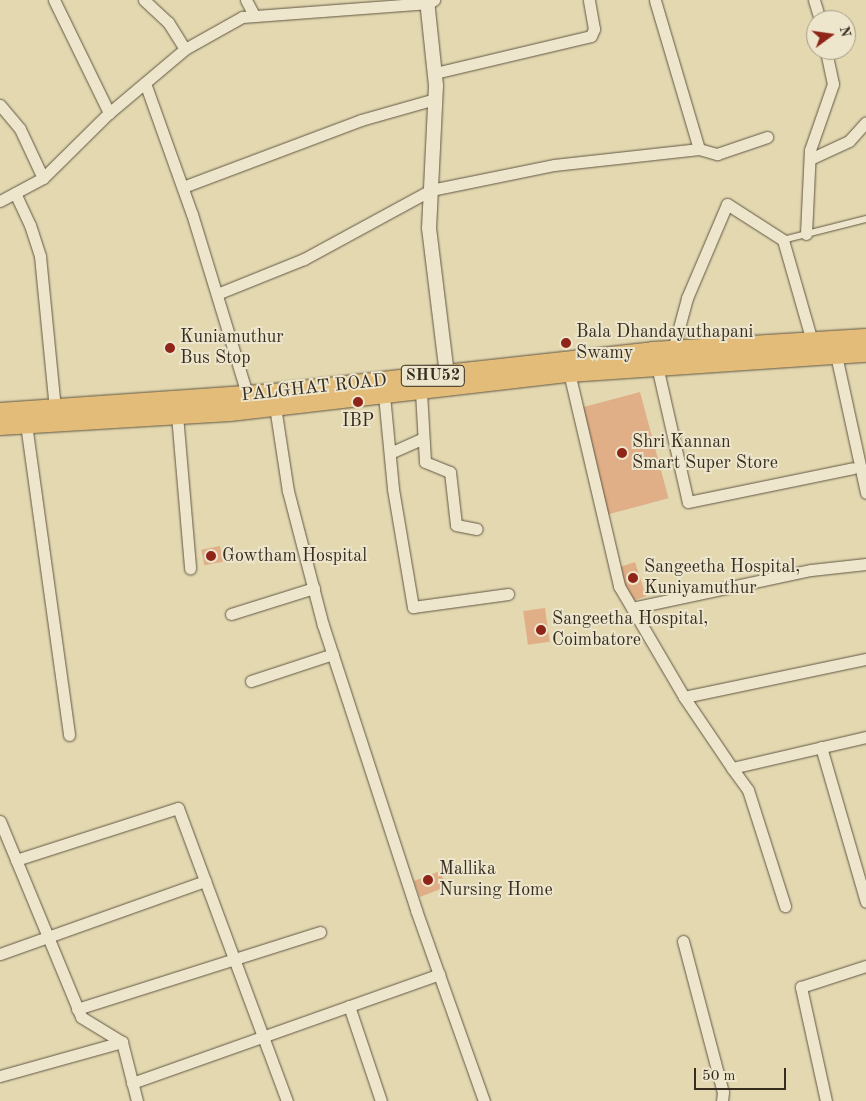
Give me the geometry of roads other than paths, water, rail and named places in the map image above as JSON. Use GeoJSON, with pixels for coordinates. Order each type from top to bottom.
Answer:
{"type":"FeatureCollection","features":[{"type":"Feature","properties":{"kind":"main road","name":"PALGHAT ROAD"},"geometry":{"type":"LineString","coordinates":[[0,412],[55,408],[274,400],[448,382],[673,350],[866,338]]}},
{"type":"Feature","properties":{"kind":"main road","name":"PALGHAT ROAD"},"geometry":{"type":"LineString","coordinates":[[568,366],[657,366],[866,353]]}},
{"type":"Feature","properties":{"kind":"main road","name":"PALGHAT ROAD"},"geometry":{"type":"LineString","coordinates":[[274,400],[421,392],[448,382]]}},
{"type":"Feature","properties":{"kind":"main road","name":"PALGHAT ROAD"},"geometry":{"type":"LineString","coordinates":[[0,426],[177,415],[250,402]]}},
{"type":"Feature","properties":{"kind":"street"},"geometry":{"type":"LineString","coordinates":[[54,0],[109,113]]}},
{"type":"Feature","properties":{"kind":"street"},"geometry":{"type":"LineString","coordinates":[[144,0],[168,22],[185,49]]}},
{"type":"Feature","properties":{"kind":"street"},"geometry":{"type":"LineString","coordinates":[[246,0],[254,15]]}},
{"type":"Feature","properties":{"kind":"street"},"geometry":{"type":"LineString","coordinates":[[435,72],[590,36],[594,29],[589,0]]}},
{"type":"Feature","properties":{"kind":"street"},"geometry":{"type":"LineString","coordinates":[[655,0],[699,149]]}},
{"type":"Feature","properties":{"kind":"street"},"geometry":{"type":"LineString","coordinates":[[0,201],[43,178],[109,113],[185,49],[242,17],[430,1],[435,99],[429,228],[448,382]]}},
{"type":"Feature","properties":{"kind":"street"},"geometry":{"type":"LineString","coordinates":[[806,234],[810,159],[833,84],[828,60]]}},
{"type":"Feature","properties":{"kind":"street"},"geometry":{"type":"LineString","coordinates":[[145,84],[183,187],[250,402]]}},
{"type":"Feature","properties":{"kind":"street"},"geometry":{"type":"LineString","coordinates":[[183,187],[361,120],[435,99]]}},
{"type":"Feature","properties":{"kind":"street"},"geometry":{"type":"LineString","coordinates":[[0,106],[20,129],[43,178]]}},
{"type":"Feature","properties":{"kind":"street"},"geometry":{"type":"LineString","coordinates":[[810,159],[849,141],[866,122]]}},
{"type":"Feature","properties":{"kind":"street"},"geometry":{"type":"LineString","coordinates":[[217,294],[304,259],[431,190],[554,165],[699,149],[716,154],[767,137]]}},
{"type":"Feature","properties":{"kind":"street"},"geometry":{"type":"LineString","coordinates":[[15,193],[30,225],[40,256],[55,408]]}},
{"type":"Feature","properties":{"kind":"street"},"geometry":{"type":"LineString","coordinates":[[673,350],[687,298],[727,204],[784,240],[812,340]]}},
{"type":"Feature","properties":{"kind":"street"},"geometry":{"type":"LineString","coordinates":[[836,355],[866,493]]}},
{"type":"Feature","properties":{"kind":"street"},"geometry":{"type":"LineString","coordinates":[[568,366],[619,586],[684,697],[748,790],[786,906]]}},
{"type":"Feature","properties":{"kind":"street"},"geometry":{"type":"LineString","coordinates":[[657,366],[688,502],[853,468]]}},
{"type":"Feature","properties":{"kind":"street"},"geometry":{"type":"LineString","coordinates":[[421,392],[425,462],[447,469],[452,478],[456,525],[477,529]]}},
{"type":"Feature","properties":{"kind":"street"},"geometry":{"type":"LineString","coordinates":[[384,395],[390,453],[412,607],[508,594]]}},
{"type":"Feature","properties":{"kind":"street"},"geometry":{"type":"LineString","coordinates":[[274,400],[288,491],[333,654],[439,974],[484,1101]]}},
{"type":"Feature","properties":{"kind":"street"},"geometry":{"type":"LineString","coordinates":[[177,415],[190,568]]}},
{"type":"Feature","properties":{"kind":"street"},"geometry":{"type":"LineString","coordinates":[[26,424],[69,735]]}},
{"type":"Feature","properties":{"kind":"street"},"geometry":{"type":"LineString","coordinates":[[390,453],[423,438]]}},
{"type":"Feature","properties":{"kind":"street"},"geometry":{"type":"LineString","coordinates":[[632,608],[811,570],[866,564]]}},
{"type":"Feature","properties":{"kind":"street"},"geometry":{"type":"LineString","coordinates":[[231,614],[314,588]]}},
{"type":"Feature","properties":{"kind":"street"},"geometry":{"type":"LineString","coordinates":[[251,681],[333,654]]}},
{"type":"Feature","properties":{"kind":"street"},"geometry":{"type":"LineString","coordinates":[[684,697],[866,659]]}},
{"type":"Feature","properties":{"kind":"street"},"geometry":{"type":"LineString","coordinates":[[732,768],[866,737]]}},
{"type":"Feature","properties":{"kind":"street"},"geometry":{"type":"LineString","coordinates":[[821,747],[866,902]]}},
{"type":"Feature","properties":{"kind":"street"},"geometry":{"type":"LineString","coordinates":[[16,860],[178,808],[287,1101]]}},
{"type":"Feature","properties":{"kind":"street"},"geometry":{"type":"LineString","coordinates":[[0,821],[80,1017],[122,1042],[137,1101]]}},
{"type":"Feature","properties":{"kind":"street"},"geometry":{"type":"LineString","coordinates":[[0,954],[205,881]]}},
{"type":"Feature","properties":{"kind":"street"},"geometry":{"type":"LineString","coordinates":[[77,1010],[234,958],[320,932]]}},
{"type":"Feature","properties":{"kind":"street"},"geometry":{"type":"LineString","coordinates":[[683,941],[723,1092],[722,1101]]}},
{"type":"Feature","properties":{"kind":"street"},"geometry":{"type":"LineString","coordinates":[[826,1101],[801,987],[866,966]]}},
{"type":"Feature","properties":{"kind":"street"},"geometry":{"type":"LineString","coordinates":[[132,1083],[439,974]]}},
{"type":"Feature","properties":{"kind":"street"},"geometry":{"type":"LineString","coordinates":[[349,1006],[382,1101]]}},
{"type":"Feature","properties":{"kind":"street"},"geometry":{"type":"LineString","coordinates":[[0,1076],[122,1042]]}},
{"type":"Feature","properties":{"kind":"lane"},"geometry":{"type":"LineString","coordinates":[[784,240],[866,219]]}},
{"type":"Feature","properties":{"kind":"place","name":"Bala Dhandayuthapani Swamy"},"geometry":{"type":"Point","coordinates":[566,343]}},
{"type":"Feature","properties":{"kind":"place","name":"Kuniamuthur Bus Stop"},"geometry":{"type":"Point","coordinates":[170,348]}},
{"type":"Feature","properties":{"kind":"place","name":"IBP"},"geometry":{"type":"Point","coordinates":[358,402]}},
{"type":"Feature","properties":{"kind":"place","name":"Shri Kannan Smart Super Store"},"geometry":{"type":"Point","coordinates":[622,453]}},
{"type":"Feature","properties":{"kind":"place","name":"Gowtham Hospital"},"geometry":{"type":"Point","coordinates":[211,556]}},
{"type":"Feature","properties":{"kind":"place","name":"Sangeetha Hospital, Kuniyamuthur"},"geometry":{"type":"Point","coordinates":[633,578]}},
{"type":"Feature","properties":{"kind":"place","name":"Sangeetha Hospital, Coimbatore"},"geometry":{"type":"Point","coordinates":[541,630]}},
{"type":"Feature","properties":{"kind":"place","name":"Mallika Nursing Home"},"geometry":{"type":"Point","coordinates":[428,880]}}]}
